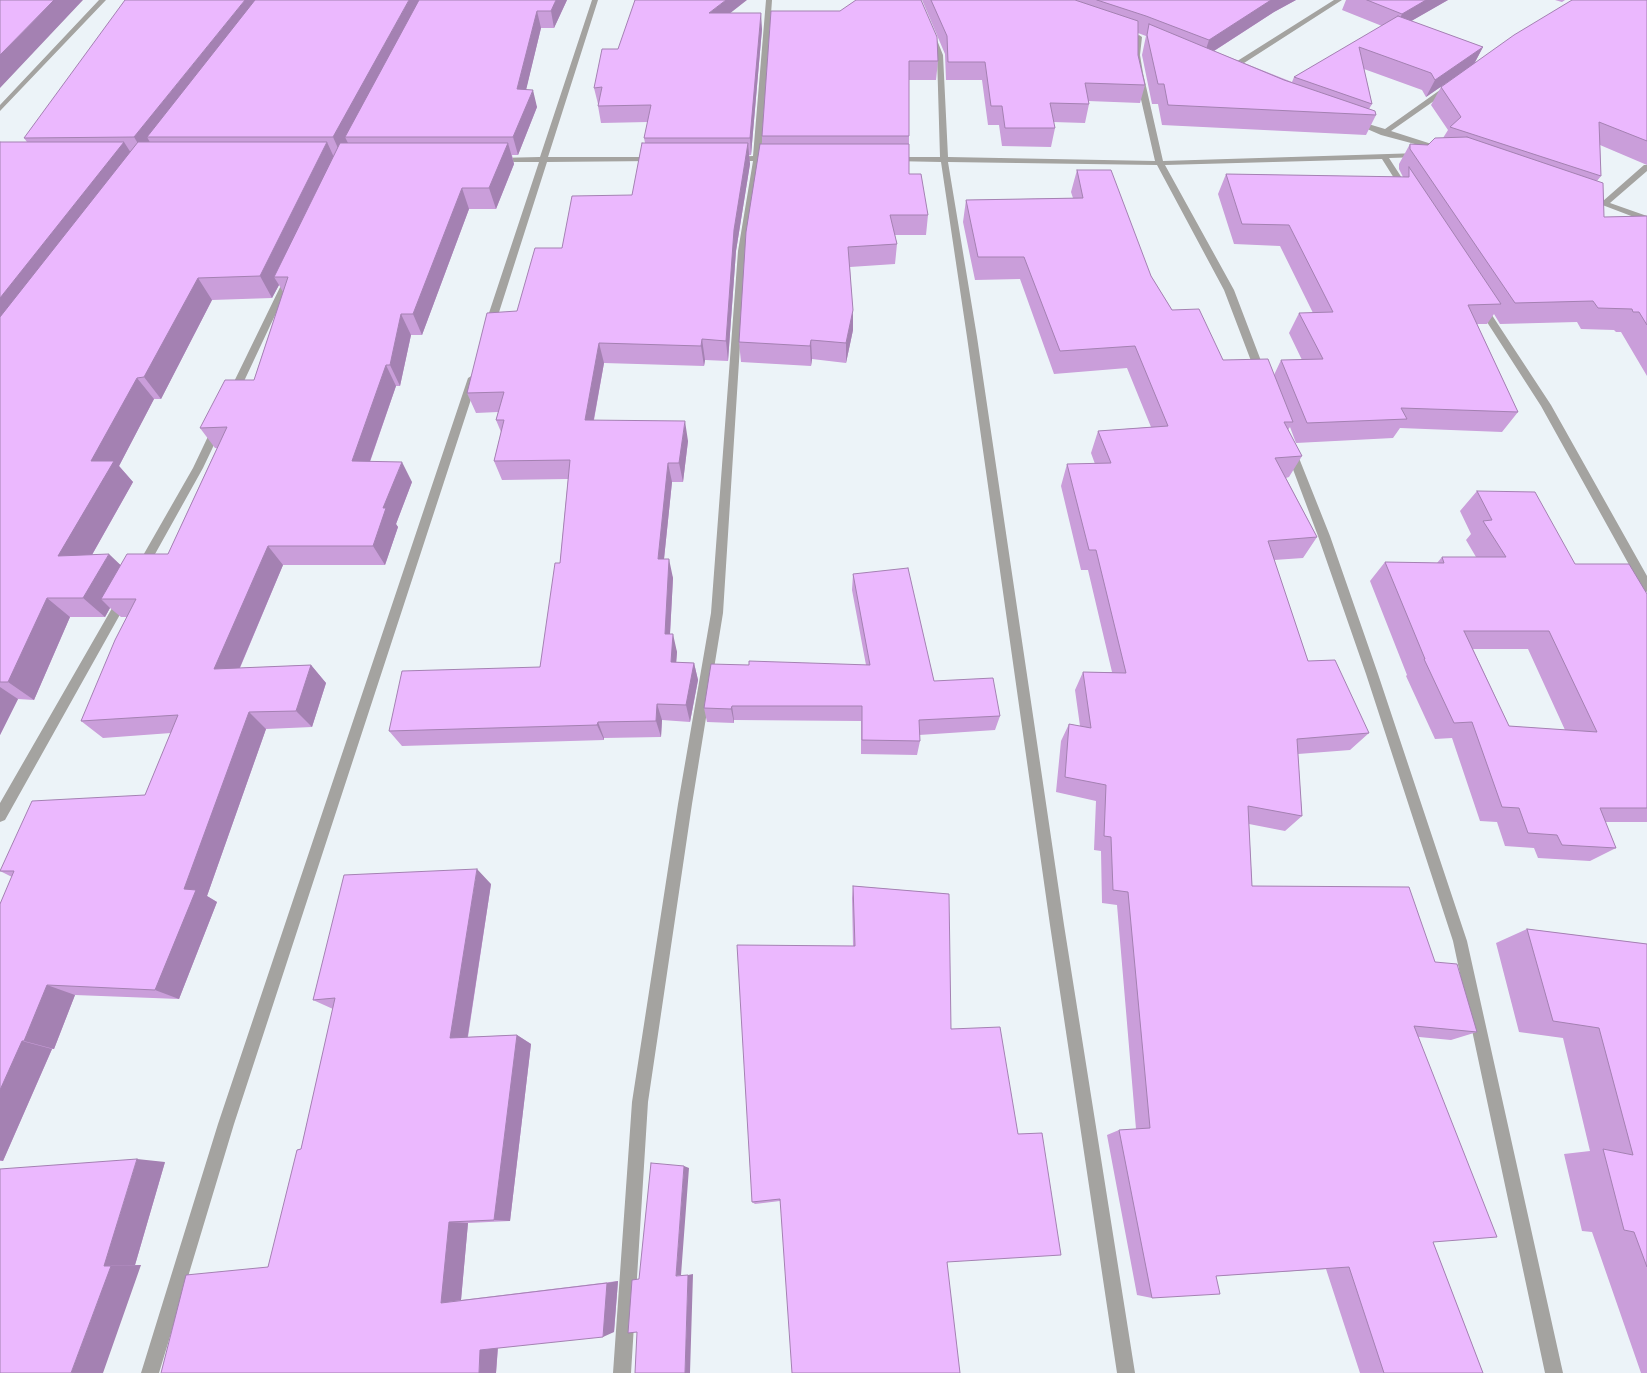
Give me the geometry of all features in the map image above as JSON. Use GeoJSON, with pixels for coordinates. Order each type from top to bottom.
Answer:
{"type":"FeatureCollection","features":[{"type":"Feature","properties":{"kind":"street"},"geometry":{"type":"LineString","coordinates":[[0,109],[103,0]]}},
{"type":"Feature","properties":{"kind":"street"},"geometry":{"type":"LineString","coordinates":[[484,344],[595,0]]}},
{"type":"Feature","properties":{"kind":"street"},"geometry":{"type":"LineString","coordinates":[[622,1373],[640,1102],[684,804],[717,613],[742,251],[757,158],[769,0]]}},
{"type":"Feature","properties":{"kind":"street"},"geometry":{"type":"LineString","coordinates":[[918,0],[940,55],[944,159],[974,347],[1055,906],[1126,1373]]}},
{"type":"Feature","properties":{"kind":"street"},"geometry":{"type":"LineString","coordinates":[[1225,71],[1339,0]]}},
{"type":"Feature","properties":{"kind":"street"},"geometry":{"type":"LineString","coordinates":[[1139,37],[1137,55],[1139,74],[1160,163],[1229,290],[1268,390]]}},
{"type":"Feature","properties":{"kind":"street"},"geometry":{"type":"LineString","coordinates":[[1216,68],[1233,74]]}},
{"type":"Feature","properties":{"kind":"street"},"geometry":{"type":"LineString","coordinates":[[1384,133],[1458,81]]}},
{"type":"Feature","properties":{"kind":"street"},"geometry":{"type":"LineString","coordinates":[[885,159],[1160,163],[1447,153],[1350,121]]}},
{"type":"Feature","properties":{"kind":"street"},"geometry":{"type":"LineString","coordinates":[[1384,156],[1411,198]]}},
{"type":"Feature","properties":{"kind":"street"},"geometry":{"type":"LineString","coordinates":[[718,159],[787,158]]}},
{"type":"Feature","properties":{"kind":"street"},"geometry":{"type":"LineString","coordinates":[[484,160],[660,159]]}},
{"type":"Feature","properties":{"kind":"street"},"geometry":{"type":"LineString","coordinates":[[1604,204],[1647,167]]}},
{"type":"Feature","properties":{"kind":"street"},"geometry":{"type":"LineString","coordinates":[[1577,194],[1647,219]]}},
{"type":"Feature","properties":{"kind":"street"},"geometry":{"type":"LineString","coordinates":[[0,816],[198,468],[295,266]]}},
{"type":"Feature","properties":{"kind":"street"},"geometry":{"type":"LineString","coordinates":[[1476,297],[1546,405],[1647,587]]}},
{"type":"Feature","properties":{"kind":"street"},"geometry":{"type":"LineString","coordinates":[[150,1373],[229,1115],[478,363]]}},
{"type":"Feature","properties":{"kind":"street"},"geometry":{"type":"LineString","coordinates":[[1285,436],[1324,536],[1372,674],[1460,941],[1554,1373]]}},
{"type":"Feature","properties":{"kind":"building"},"geometry":{"type":"Polygon","coordinates":[[[0,0],[54,0],[0,55],[0,0]]]}},
{"type":"Feature","properties":{"kind":"building"},"geometry":{"type":"Polygon","coordinates":[[[125,0],[245,0],[134,137],[24,138],[125,0]]]}},
{"type":"Feature","properties":{"kind":"building"},"geometry":{"type":"Polygon","coordinates":[[[255,0],[409,0],[333,137],[147,137],[255,0]]]}},
{"type":"Feature","properties":{"kind":"building"},"geometry":{"type":"Polygon","coordinates":[[[419,0],[556,0],[551,11],[537,11],[517,89],[533,90],[513,137],[345,137],[419,0]]]}},
{"type":"Feature","properties":{"kind":"building"},"geometry":{"type":"Polygon","coordinates":[[[635,0],[726,0],[709,13],[761,13],[750,138],[644,138],[651,105],[598,106],[602,87],[594,88],[602,49],[618,49],[635,0]]]}},
{"type":"Feature","properties":{"kind":"building"},"geometry":{"type":"Polygon","coordinates":[[[856,0],[921,0],[937,37],[938,61],[909,61],[909,136],[762,136],[771,11],[840,11],[856,0]]]}},
{"type":"Feature","properties":{"kind":"building"},"geometry":{"type":"Polygon","coordinates":[[[931,0],[1075,0],[1138,21],[1138,55],[1145,85],[1085,83],[1089,104],[1050,103],[1055,128],[1005,128],[1002,106],[991,106],[985,62],[948,62],[947,36],[931,0]]]}},
{"type":"Feature","properties":{"kind":"building"},"geometry":{"type":"Polygon","coordinates":[[[1097,0],[1271,0],[1209,40],[1097,0]]]}},
{"type":"Feature","properties":{"kind":"building"},"geometry":{"type":"Polygon","coordinates":[[[1367,0],[1426,0],[1402,14],[1367,0]]]}},
{"type":"Feature","properties":{"kind":"building"},"geometry":{"type":"Polygon","coordinates":[[[1572,0],[1647,0],[1647,141],[1599,122],[1601,176],[1450,127],[1461,117],[1441,87],[1514,35],[1572,0]]]}},
{"type":"Feature","properties":{"kind":"building"},"geometry":{"type":"Polygon","coordinates":[[[1398,16],[1483,47],[1435,80],[1431,73],[1359,47],[1372,104],[1294,77],[1398,16]]]}},
{"type":"Feature","properties":{"kind":"building"},"geometry":{"type":"Polygon","coordinates":[[[1149,24],[1284,80],[1375,111],[1376,115],[1168,105],[1164,84],[1158,84],[1147,35],[1149,24]]]}},
{"type":"Feature","properties":{"kind":"building"},"geometry":{"type":"Polygon","coordinates":[[[1467,137],[1603,183],[1604,217],[1647,216],[1647,325],[1639,312],[1633,312],[1632,309],[1598,308],[1593,301],[1515,303],[1410,149],[1410,144],[1428,145],[1435,138],[1467,137]]]}},
{"type":"Feature","properties":{"kind":"building"},"geometry":{"type":"Polygon","coordinates":[[[0,142],[124,142],[0,298],[0,142]]]}},
{"type":"Feature","properties":{"kind":"building"},"geometry":{"type":"Polygon","coordinates":[[[138,142],[327,142],[260,276],[198,278],[144,377],[137,378],[91,461],[114,461],[58,556],[109,554],[83,598],[47,598],[8,682],[0,682],[0,317],[138,142]]]}},
{"type":"Feature","properties":{"kind":"building"},"geometry":{"type":"Polygon","coordinates":[[[340,143],[508,143],[489,188],[462,188],[413,314],[401,314],[390,365],[386,365],[352,461],[402,462],[383,508],[386,508],[373,546],[268,546],[214,669],[311,665],[296,711],[249,712],[184,889],[196,890],[155,990],[47,985],[24,1041],[22,1041],[0,1090],[0,904],[14,871],[0,871],[32,801],[145,795],[178,715],[81,721],[115,640],[136,599],[101,599],[127,554],[168,554],[227,427],[200,428],[225,380],[254,380],[288,277],[274,277],[340,143]]]}},
{"type":"Feature","properties":{"kind":"building"},"geometry":{"type":"Polygon","coordinates":[[[642,143],[748,143],[734,230],[726,341],[702,339],[701,346],[599,343],[585,420],[685,421],[679,463],[668,463],[658,559],[669,559],[665,634],[673,634],[671,662],[694,663],[686,705],[657,704],[656,721],[598,722],[597,725],[389,731],[402,671],[540,667],[555,563],[560,563],[570,460],[494,461],[504,420],[496,420],[504,392],[467,393],[487,313],[517,311],[535,248],[562,248],[572,196],[632,195],[642,143]]]}},
{"type":"Feature","properties":{"kind":"building"},"geometry":{"type":"Polygon","coordinates":[[[760,144],[909,144],[909,174],[921,174],[928,215],[890,215],[897,244],[848,247],[853,310],[846,343],[811,340],[810,346],[739,342],[746,232],[760,144]]]}},
{"type":"Feature","properties":{"kind":"building"},"geometry":{"type":"Polygon","coordinates":[[[1409,167],[1501,304],[1468,305],[1518,412],[1401,408],[1407,419],[1307,423],[1281,360],[1323,359],[1299,313],[1333,312],[1289,225],[1242,224],[1226,174],[1409,177],[1409,167]]]}},
{"type":"Feature","properties":{"kind":"building"},"geometry":{"type":"Polygon","coordinates":[[[1077,170],[1111,170],[1151,276],[1172,310],[1199,309],[1223,360],[1268,359],[1293,422],[1284,422],[1302,456],[1275,458],[1317,537],[1268,541],[1308,661],[1335,660],[1369,733],[1297,739],[1302,816],[1248,806],[1252,886],[1409,887],[1435,962],[1457,964],[1477,1032],[1414,1026],[1497,1237],[1433,1242],[1483,1373],[1384,1373],[1349,1267],[1216,1276],[1220,1294],[1152,1298],[1119,1130],[1150,1128],[1128,892],[1113,890],[1111,837],[1104,836],[1106,785],[1065,777],[1069,724],[1091,728],[1083,672],[1126,673],[1096,550],[1089,550],[1067,464],[1111,463],[1098,431],[1168,426],[1135,346],[1060,351],[1024,257],[978,257],[966,200],[1083,198],[1077,170]]]}},
{"type":"Feature","properties":{"kind":"building"},"geometry":{"type":"Polygon","coordinates":[[[1477,491],[1535,492],[1575,564],[1629,564],[1647,594],[1647,808],[1600,808],[1616,848],[1562,845],[1557,835],[1528,833],[1519,808],[1502,807],[1472,722],[1454,723],[1424,659],[1385,562],[1444,563],[1442,557],[1506,557],[1483,521],[1492,520],[1477,491]],[[1464,631],[1509,726],[1597,732],[1549,631],[1464,631]]]}},
{"type":"Feature","properties":{"kind":"building"},"geometry":{"type":"Polygon","coordinates":[[[908,568],[934,681],[993,678],[1000,716],[919,720],[920,741],[862,740],[862,706],[732,706],[731,709],[704,708],[711,664],[749,665],[749,661],[870,665],[853,574],[908,568]]]}},
{"type":"Feature","properties":{"kind":"building"},"geometry":{"type":"Polygon","coordinates":[[[477,869],[450,1038],[517,1035],[494,1220],[449,1222],[441,1303],[607,1283],[603,1337],[480,1350],[479,1373],[161,1373],[186,1275],[268,1267],[297,1150],[301,1149],[335,998],[313,1000],[344,875],[477,869]]]}},
{"type":"Feature","properties":{"kind":"building"},"geometry":{"type":"Polygon","coordinates":[[[853,886],[949,894],[951,1029],[1000,1027],[1018,1134],[1042,1133],[1061,1255],[947,1262],[960,1373],[792,1373],[780,1199],[752,1202],[737,945],[855,946],[853,886]]]}},
{"type":"Feature","properties":{"kind":"building"},"geometry":{"type":"Polygon","coordinates":[[[1527,929],[1647,944],[1647,1267],[1634,1232],[1624,1230],[1603,1149],[1633,1155],[1599,1028],[1553,1021],[1527,929]]]}},
{"type":"Feature","properties":{"kind":"building"},"geometry":{"type":"Polygon","coordinates":[[[137,1159],[104,1266],[111,1266],[71,1373],[0,1373],[0,1169],[137,1159]]]}},
{"type":"Feature","properties":{"kind":"building"},"geometry":{"type":"Polygon","coordinates":[[[651,1163],[684,1166],[676,1276],[688,1275],[685,1373],[635,1373],[637,1332],[628,1333],[632,1280],[639,1279],[651,1163]]]}}]}
